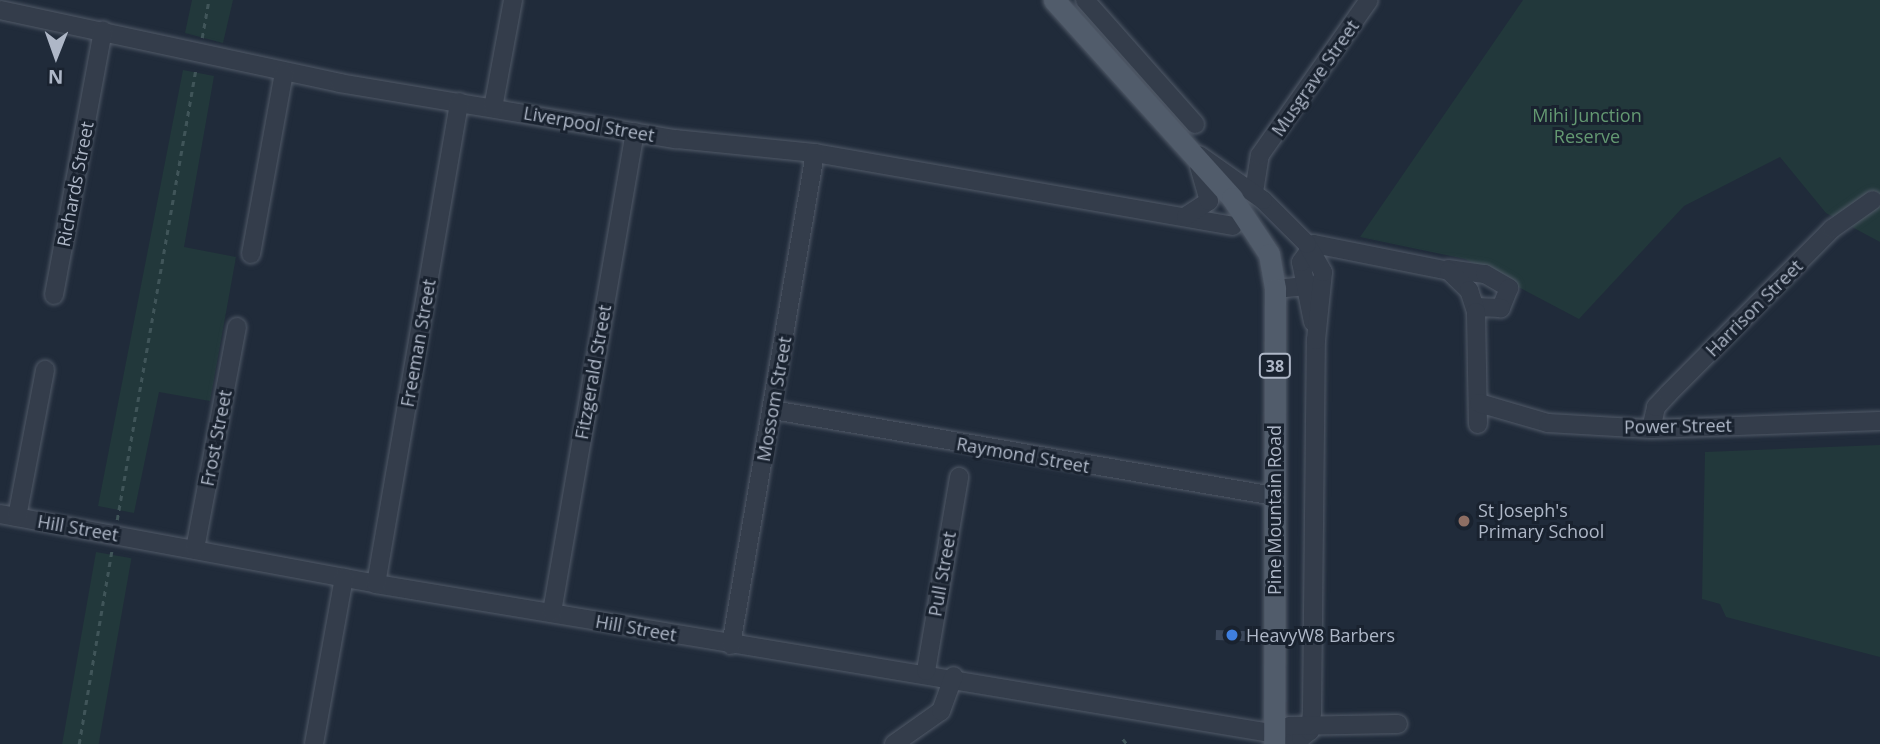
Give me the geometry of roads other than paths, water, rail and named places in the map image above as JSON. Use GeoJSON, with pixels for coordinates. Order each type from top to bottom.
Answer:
{"type":"FeatureCollection","features":[{"type":"Feature","properties":{"kind":"main road","name":"Pine Mountain Road"},"geometry":{"type":"LineString","coordinates":[[1054,0],[1190,149],[1261,237],[1275,289],[1274,738]]}},
{"type":"Feature","properties":{"kind":"street"},"geometry":{"type":"LineString","coordinates":[[493,108],[513,0]]}},
{"type":"Feature","properties":{"kind":"street"},"geometry":{"type":"LineString","coordinates":[[1085,0],[1195,124]]}},
{"type":"Feature","properties":{"kind":"street","name":"Musgrave Street"},"geometry":{"type":"LineString","coordinates":[[1254,192],[1260,155],[1369,0]]}},
{"type":"Feature","properties":{"kind":"street","name":"Liverpool Street"},"geometry":{"type":"LineString","coordinates":[[0,10],[284,73],[635,132],[815,153],[1233,226]]}},
{"type":"Feature","properties":{"kind":"street","name":"Richards Street"},"geometry":{"type":"LineString","coordinates":[[54,295],[103,31]]}},
{"type":"Feature","properties":{"kind":"street"},"geometry":{"type":"LineString","coordinates":[[251,254],[284,73]]}},
{"type":"Feature","properties":{"kind":"street","name":"Freeman Street"},"geometry":{"type":"LineString","coordinates":[[376,584],[459,102]]}},
{"type":"Feature","properties":{"kind":"street","name":"Fitzgerald Street"},"geometry":{"type":"LineString","coordinates":[[552,612],[635,132]]}},
{"type":"Feature","properties":{"kind":"street"},"geometry":{"type":"LineString","coordinates":[[1183,216],[1202,211],[1210,195],[1190,149]]}},
{"type":"Feature","properties":{"kind":"street","name":"Pine Mountain Road"},"geometry":{"type":"LineString","coordinates":[[1190,149],[1254,192],[1309,247],[1323,277]]}},
{"type":"Feature","properties":{"kind":"street","name":"Mossom Street"},"geometry":{"type":"LineString","coordinates":[[731,645],[815,153]]}},
{"type":"Feature","properties":{"kind":"street"},"geometry":{"type":"LineString","coordinates":[[1218,167],[1236,167],[1260,155]]}},
{"type":"Feature","properties":{"kind":"street","name":"Harrison Street"},"geometry":{"type":"LineString","coordinates":[[1651,429],[1656,407],[1668,394],[1832,229],[1873,200]]}},
{"type":"Feature","properties":{"kind":"street"},"geometry":{"type":"LineString","coordinates":[[1316,340],[1301,262],[1309,247],[1320,243],[1445,269],[1485,274],[1508,287],[1503,306],[1475,307]]}},
{"type":"Feature","properties":{"kind":"street"},"geometry":{"type":"LineString","coordinates":[[1309,733],[1316,340],[1323,277],[1331,260],[1353,250]]}},
{"type":"Feature","properties":{"kind":"street"},"geometry":{"type":"LineString","coordinates":[[1445,269],[1466,286],[1475,307],[1478,424]]}},
{"type":"Feature","properties":{"kind":"street"},"geometry":{"type":"LineString","coordinates":[[1275,289],[1307,290],[1323,277]]}},
{"type":"Feature","properties":{"kind":"street","name":"Frost Street"},"geometry":{"type":"LineString","coordinates":[[195,549],[237,327]]}},
{"type":"Feature","properties":{"kind":"street"},"geometry":{"type":"LineString","coordinates":[[9,515],[45,370]]}},
{"type":"Feature","properties":{"kind":"street","name":"Power Street"},"geometry":{"type":"LineString","coordinates":[[1479,403],[1548,423],[1651,429],[1880,421]]}},
{"type":"Feature","properties":{"kind":"street","name":"Raymond Street"},"geometry":{"type":"LineString","coordinates":[[773,410],[1274,496]]}},
{"type":"Feature","properties":{"kind":"street","name":"Pull Street"},"geometry":{"type":"LineString","coordinates":[[926,671],[959,477]]}},
{"type":"Feature","properties":{"kind":"street","name":"Hill Street"},"geometry":{"type":"LineString","coordinates":[[9,515],[376,584],[552,612],[731,645],[926,671],[1274,738]]}},
{"type":"Feature","properties":{"kind":"street"},"geometry":{"type":"LineString","coordinates":[[314,744],[344,578]]}},
{"type":"Feature","properties":{"kind":"street"},"geometry":{"type":"LineString","coordinates":[[894,744],[941,711],[954,676]]}},
{"type":"Feature","properties":{"kind":"street"},"geometry":{"type":"LineString","coordinates":[[1274,738],[1291,739],[1309,733],[1398,724]]}},
{"type":"Feature","properties":{"kind":"place","name":"St Joseph's Primary School"},"geometry":{"type":"Point","coordinates":[1464,521]}},
{"type":"Feature","properties":{"kind":"place","name":"HeavyW8 Barbers"},"geometry":{"type":"Point","coordinates":[1232,635]}},
{"type":"Feature","properties":{"kind":"park label","name":"Mihi Junction Reserve"},"geometry":{"type":"Point","coordinates":[1587,126]}}]}
